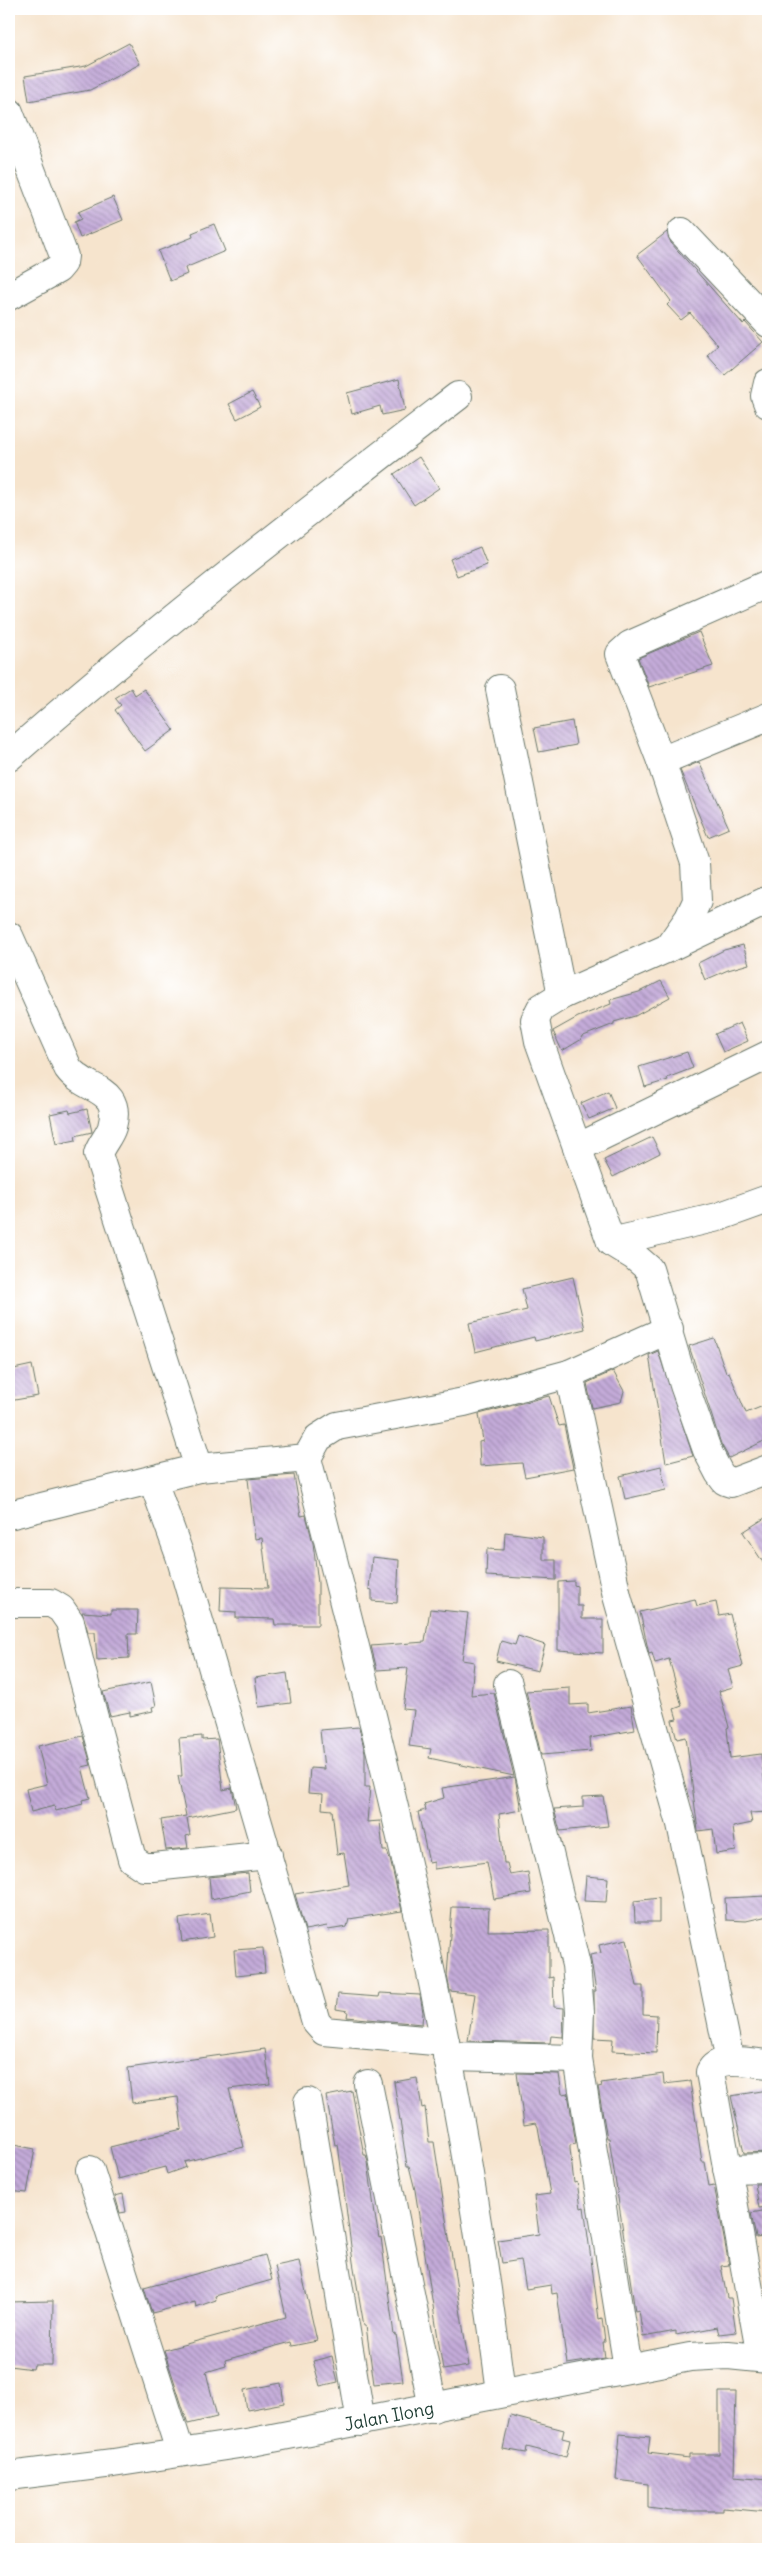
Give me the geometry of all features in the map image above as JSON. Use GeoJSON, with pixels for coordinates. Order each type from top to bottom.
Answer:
{"type":"FeatureCollection","features":[{"type":"Feature","properties":{"kind":"street"},"geometry":{"type":"LineString","coordinates":[[9,112],[64,256],[63,263],[58,269],[9,296]]}},
{"type":"Feature","properties":{"kind":"street"},"geometry":{"type":"LineString","coordinates":[[682,232],[768,323]]}},
{"type":"Feature","properties":{"kind":"street"},"geometry":{"type":"LineString","coordinates":[[768,383],[765,396],[768,404]]}},
{"type":"Feature","properties":{"kind":"street"},"geometry":{"type":"LineString","coordinates":[[9,757],[79,696],[291,525],[458,396]]}},
{"type":"Feature","properties":{"kind":"street"},"geometry":{"type":"LineString","coordinates":[[668,948],[689,918],[697,901],[698,884],[695,863],[661,761],[620,660],[620,654],[630,645],[768,584]]}},
{"type":"Feature","properties":{"kind":"street"},"geometry":{"type":"LineString","coordinates":[[500,689],[562,995]]}},
{"type":"Feature","properties":{"kind":"street"},"geometry":{"type":"LineString","coordinates":[[661,761],[768,717]]}},
{"type":"Feature","properties":{"kind":"street"},"geometry":{"type":"LineString","coordinates":[[768,900],[668,948],[562,995],[541,1008],[537,1013],[535,1026],[611,1242],[634,1256],[649,1270],[669,1329],[684,1385],[707,1450],[719,1474],[725,1481],[731,1483],[768,1469]]}},
{"type":"Feature","properties":{"kind":"street"},"geometry":{"type":"LineString","coordinates":[[9,936],[68,1068],[81,1082],[103,1091],[114,1111],[107,1140],[98,1154],[199,1468]]}},
{"type":"Feature","properties":{"kind":"street"},"geometry":{"type":"LineString","coordinates":[[577,1148],[768,1055]]}},
{"type":"Feature","properties":{"kind":"street"},"geometry":{"type":"LineString","coordinates":[[611,1242],[718,1217],[768,1199]]}},
{"type":"Feature","properties":{"kind":"street"},"geometry":{"type":"LineString","coordinates":[[501,2392],[487,2286],[446,2049],[372,1711],[307,1458],[318,1438],[337,1426],[464,1402],[569,1374],[669,1329]]}},
{"type":"Feature","properties":{"kind":"street"},"geometry":{"type":"LineString","coordinates":[[569,1374],[618,1596],[681,1824],[730,2061]]}},
{"type":"Feature","properties":{"kind":"street"},"geometry":{"type":"LineString","coordinates":[[9,1515],[78,1497],[153,1481],[199,1468],[307,1458]]}},
{"type":"Feature","properties":{"kind":"street"},"geometry":{"type":"LineString","coordinates":[[153,1481],[180,1556],[311,2009],[320,2027],[324,2030],[335,2032],[446,2049],[578,2059]]}},
{"type":"Feature","properties":{"kind":"street"},"geometry":{"type":"LineString","coordinates":[[9,1603],[51,1603],[61,1609],[70,1622],[132,1859],[144,1867],[154,1868],[268,1855]]}},
{"type":"Feature","properties":{"kind":"street"},"geometry":{"type":"LineString","coordinates":[[508,1684],[576,1965],[580,2011],[578,2059],[628,2368]]}},
{"type":"Feature","properties":{"kind":"street"},"geometry":{"type":"LineString","coordinates":[[765,2358],[727,2169],[710,2072],[717,2064],[730,2061],[768,2064]]}},
{"type":"Feature","properties":{"kind":"street"},"geometry":{"type":"LineString","coordinates":[[368,2084],[433,2408]]}},
{"type":"Feature","properties":{"kind":"street"},"geometry":{"type":"LineString","coordinates":[[308,2102],[361,2422]]}},
{"type":"Feature","properties":{"kind":"street"},"geometry":{"type":"LineString","coordinates":[[727,2169],[768,2168]]}},
{"type":"Feature","properties":{"kind":"street"},"geometry":{"type":"LineString","coordinates":[[90,2170],[180,2451]]}},
{"type":"Feature","properties":{"kind":"street","name":"Jalan Ilong"},"geometry":{"type":"LineString","coordinates":[[9,2476],[113,2463],[180,2451],[252,2442],[433,2408],[501,2392],[690,2358],[728,2355],[765,2358]]}},
{"type":"Feature","properties":{"kind":"building"},"geometry":{"type":"Polygon","coordinates":[[[129,43],[140,64],[90,90],[29,101],[25,76],[86,66],[129,43]]]}},
{"type":"Feature","properties":{"kind":"building"},"geometry":{"type":"Polygon","coordinates":[[[113,197],[123,220],[80,238],[74,222],[81,219],[78,212],[113,197]]]}},
{"type":"Feature","properties":{"kind":"building"},"geometry":{"type":"Polygon","coordinates":[[[214,224],[225,251],[185,268],[187,274],[170,281],[158,251],[193,237],[192,233],[214,224]]]}},
{"type":"Feature","properties":{"kind":"building"},"geometry":{"type":"Polygon","coordinates":[[[667,232],[671,243],[743,324],[745,322],[763,342],[725,375],[707,355],[718,345],[690,313],[681,320],[667,305],[671,301],[637,255],[667,232]]]}},
{"type":"Feature","properties":{"kind":"building"},"geometry":{"type":"Polygon","coordinates":[[[399,379],[405,410],[382,415],[380,406],[352,414],[347,393],[399,379]]]}},
{"type":"Feature","properties":{"kind":"building"},"geometry":{"type":"Polygon","coordinates":[[[252,392],[260,407],[237,419],[229,404],[252,392]]]}},
{"type":"Feature","properties":{"kind":"building"},"geometry":{"type":"Polygon","coordinates":[[[419,457],[439,488],[414,505],[394,474],[419,457]]]}},
{"type":"Feature","properties":{"kind":"building"},"geometry":{"type":"Polygon","coordinates":[[[480,547],[487,565],[457,576],[450,559],[480,547]]]}},
{"type":"Feature","properties":{"kind":"building"},"geometry":{"type":"Polygon","coordinates":[[[699,632],[713,666],[649,687],[638,658],[699,632]]]}},
{"type":"Feature","properties":{"kind":"building"},"geometry":{"type":"Polygon","coordinates":[[[131,688],[135,695],[144,689],[174,730],[145,751],[115,710],[121,705],[115,698],[131,688]]]}},
{"type":"Feature","properties":{"kind":"building"},"geometry":{"type":"Polygon","coordinates":[[[572,721],[576,745],[539,752],[534,728],[572,721]]]}},
{"type":"Feature","properties":{"kind":"building"},"geometry":{"type":"Polygon","coordinates":[[[699,762],[729,828],[708,837],[680,770],[699,762]]]}},
{"type":"Feature","properties":{"kind":"building"},"geometry":{"type":"Polygon","coordinates":[[[743,945],[749,964],[728,970],[705,980],[698,963],[724,950],[743,945]]]}},
{"type":"Feature","properties":{"kind":"building"},"geometry":{"type":"Polygon","coordinates":[[[661,981],[670,997],[635,1016],[614,1022],[614,1024],[581,1037],[582,1039],[562,1051],[553,1031],[578,1017],[611,1004],[610,1000],[639,992],[661,981]]]}},
{"type":"Feature","properties":{"kind":"building"},"geometry":{"type":"Polygon","coordinates":[[[740,1023],[748,1041],[723,1052],[715,1034],[740,1023]]]}},
{"type":"Feature","properties":{"kind":"building"},"geometry":{"type":"Polygon","coordinates":[[[687,1052],[693,1068],[667,1078],[668,1080],[645,1087],[639,1067],[687,1052]]]}},
{"type":"Feature","properties":{"kind":"building"},"geometry":{"type":"Polygon","coordinates":[[[608,1091],[615,1108],[589,1119],[581,1103],[608,1091]]]}},
{"type":"Feature","properties":{"kind":"building"},"geometry":{"type":"Polygon","coordinates":[[[87,1109],[92,1132],[75,1136],[76,1140],[56,1144],[50,1114],[69,1110],[70,1113],[87,1109]]]}},
{"type":"Feature","properties":{"kind":"building"},"geometry":{"type":"Polygon","coordinates":[[[652,1137],[660,1153],[613,1177],[604,1160],[652,1137]]]}},
{"type":"Feature","properties":{"kind":"building"},"geometry":{"type":"Polygon","coordinates":[[[573,1277],[585,1329],[535,1341],[534,1337],[475,1352],[469,1323],[527,1310],[522,1289],[573,1277]]]}},
{"type":"Feature","properties":{"kind":"building"},"geometry":{"type":"Polygon","coordinates":[[[714,1338],[726,1373],[729,1372],[746,1413],[768,1404],[768,1439],[729,1458],[721,1444],[689,1346],[714,1338]]]}},
{"type":"Feature","properties":{"kind":"building"},"geometry":{"type":"Polygon","coordinates":[[[658,1351],[693,1456],[666,1463],[649,1355],[658,1351]]]}},
{"type":"Feature","properties":{"kind":"building"},"geometry":{"type":"Polygon","coordinates":[[[32,1365],[38,1396],[9,1401],[9,1370],[32,1365]]]}},
{"type":"Feature","properties":{"kind":"building"},"geometry":{"type":"Polygon","coordinates":[[[613,1371],[624,1391],[621,1402],[592,1408],[587,1383],[613,1371]]]}},
{"type":"Feature","properties":{"kind":"building"},"geometry":{"type":"Polygon","coordinates":[[[549,1396],[559,1426],[564,1425],[573,1468],[525,1477],[522,1463],[480,1466],[479,1442],[483,1441],[479,1414],[549,1396]]]}},
{"type":"Feature","properties":{"kind":"building"},"geometry":{"type":"Polygon","coordinates":[[[661,1466],[666,1490],[625,1499],[620,1476],[661,1466]]]}},
{"type":"Feature","properties":{"kind":"building"},"geometry":{"type":"Polygon","coordinates":[[[294,1475],[301,1516],[306,1515],[313,1543],[318,1583],[318,1625],[275,1625],[274,1619],[236,1618],[236,1612],[220,1611],[221,1587],[268,1588],[262,1538],[255,1539],[248,1479],[294,1475]]]}},
{"type":"Feature","properties":{"kind":"building"},"geometry":{"type":"Polygon","coordinates":[[[768,1516],[768,1570],[743,1532],[768,1516]]]}},
{"type":"Feature","properties":{"kind":"building"},"geometry":{"type":"Polygon","coordinates":[[[505,1532],[543,1537],[543,1560],[556,1560],[556,1580],[486,1576],[487,1549],[504,1550],[505,1532]]]}},
{"type":"Feature","properties":{"kind":"building"},"geometry":{"type":"Polygon","coordinates":[[[372,1557],[399,1560],[397,1603],[372,1601],[372,1590],[369,1589],[372,1557]]]}},
{"type":"Feature","properties":{"kind":"building"},"geometry":{"type":"Polygon","coordinates":[[[574,1581],[574,1585],[577,1586],[577,1606],[582,1606],[582,1619],[603,1619],[603,1653],[558,1650],[558,1582],[574,1581]]]}},
{"type":"Feature","properties":{"kind":"building"},"geometry":{"type":"Polygon","coordinates":[[[695,1599],[697,1606],[716,1602],[719,1616],[730,1614],[743,1666],[728,1670],[733,1687],[719,1691],[729,1727],[727,1728],[730,1758],[761,1754],[766,1794],[768,1794],[768,1812],[750,1813],[752,1823],[733,1827],[736,1851],[716,1854],[713,1829],[698,1831],[686,1737],[677,1739],[672,1720],[677,1719],[674,1709],[682,1706],[669,1659],[655,1663],[652,1653],[649,1654],[640,1612],[695,1599]]]}},
{"type":"Feature","properties":{"kind":"building"},"geometry":{"type":"Polygon","coordinates":[[[430,1609],[468,1613],[462,1660],[474,1662],[471,1695],[494,1693],[514,1776],[429,1758],[431,1749],[409,1746],[414,1710],[403,1709],[408,1668],[377,1670],[371,1646],[425,1642],[430,1609]]]}},
{"type":"Feature","properties":{"kind":"building"},"geometry":{"type":"Polygon","coordinates":[[[111,1610],[138,1610],[137,1634],[128,1634],[129,1658],[97,1660],[95,1632],[88,1632],[82,1612],[111,1614],[111,1610]]]}},
{"type":"Feature","properties":{"kind":"building"},"geometry":{"type":"Polygon","coordinates":[[[518,1636],[545,1645],[538,1671],[496,1661],[501,1641],[515,1645],[518,1636]]]}},
{"type":"Feature","properties":{"kind":"building"},"geometry":{"type":"Polygon","coordinates":[[[287,1673],[291,1703],[259,1707],[255,1678],[287,1673]]]}},
{"type":"Feature","properties":{"kind":"building"},"geometry":{"type":"Polygon","coordinates":[[[151,1682],[156,1706],[152,1707],[153,1711],[130,1716],[130,1712],[110,1716],[103,1692],[151,1682]]]}},
{"type":"Feature","properties":{"kind":"building"},"geometry":{"type":"Polygon","coordinates":[[[570,1688],[570,1705],[588,1704],[588,1713],[631,1706],[635,1730],[590,1738],[591,1751],[541,1755],[526,1691],[570,1688]]]}},
{"type":"Feature","properties":{"kind":"building"},"geometry":{"type":"Polygon","coordinates":[[[359,1727],[365,1752],[365,1787],[370,1787],[367,1822],[380,1821],[383,1851],[387,1851],[390,1859],[402,1911],[349,1919],[347,1927],[328,1930],[327,1926],[305,1930],[295,1894],[349,1885],[344,1853],[337,1854],[332,1810],[322,1809],[323,1794],[308,1793],[310,1768],[324,1769],[320,1730],[359,1727]]]}},
{"type":"Feature","properties":{"kind":"building"},"geometry":{"type":"Polygon","coordinates":[[[83,1736],[91,1765],[82,1767],[90,1798],[82,1800],[83,1804],[56,1811],[54,1806],[31,1812],[26,1789],[47,1784],[38,1746],[83,1736]]]}},
{"type":"Feature","properties":{"kind":"building"},"geometry":{"type":"Polygon","coordinates":[[[202,1736],[202,1740],[217,1739],[223,1790],[232,1788],[236,1808],[187,1818],[190,1835],[186,1836],[188,1848],[166,1850],[161,1820],[186,1816],[178,1776],[182,1776],[179,1738],[202,1736]]]}},
{"type":"Feature","properties":{"kind":"building"},"geometry":{"type":"Polygon","coordinates":[[[515,1777],[521,1810],[499,1814],[504,1863],[507,1863],[510,1875],[528,1872],[531,1893],[494,1899],[487,1862],[434,1869],[434,1862],[429,1863],[418,1812],[426,1810],[424,1804],[444,1798],[442,1788],[515,1777]]]}},
{"type":"Feature","properties":{"kind":"building"},"geometry":{"type":"Polygon","coordinates":[[[603,1796],[608,1826],[560,1831],[554,1809],[583,1807],[583,1797],[603,1796]]]}},
{"type":"Feature","properties":{"kind":"building"},"geometry":{"type":"Polygon","coordinates":[[[248,1873],[250,1891],[211,1899],[209,1877],[248,1873]]]}},
{"type":"Feature","properties":{"kind":"building"},"geometry":{"type":"Polygon","coordinates":[[[586,1876],[608,1878],[606,1902],[584,1901],[586,1876]]]}},
{"type":"Feature","properties":{"kind":"building"},"geometry":{"type":"Polygon","coordinates":[[[766,1896],[768,1916],[746,1921],[726,1920],[725,1898],[766,1896]]]}},
{"type":"Feature","properties":{"kind":"building"},"geometry":{"type":"Polygon","coordinates":[[[659,1898],[659,1922],[635,1922],[634,1901],[659,1898]]]}},
{"type":"Feature","properties":{"kind":"building"},"geometry":{"type":"Polygon","coordinates":[[[452,1907],[489,1908],[488,1931],[549,1930],[549,1978],[553,1977],[554,2007],[564,2008],[563,2037],[551,2036],[550,2043],[468,2041],[475,1994],[450,1991],[447,1976],[452,1907]]]}},
{"type":"Feature","properties":{"kind":"building"},"geometry":{"type":"Polygon","coordinates":[[[210,1914],[213,1937],[182,1942],[179,1919],[210,1914]]]}},
{"type":"Feature","properties":{"kind":"building"},"geometry":{"type":"Polygon","coordinates":[[[627,1939],[637,1986],[643,1986],[643,2014],[657,2015],[656,2053],[612,2051],[613,2039],[594,2038],[594,1991],[596,1991],[590,1955],[601,1953],[599,1945],[627,1939]]]}},
{"type":"Feature","properties":{"kind":"building"},"geometry":{"type":"Polygon","coordinates":[[[263,1948],[265,1973],[236,1976],[234,1950],[263,1948]]]}},
{"type":"Feature","properties":{"kind":"building"},"geometry":{"type":"Polygon","coordinates":[[[380,1993],[420,1995],[423,2012],[422,2024],[347,2017],[348,2011],[336,2009],[338,1994],[379,1997],[380,1993]]]}},
{"type":"Feature","properties":{"kind":"building"},"geometry":{"type":"Polygon","coordinates":[[[265,2049],[270,2084],[229,2089],[244,2147],[184,2162],[186,2167],[167,2174],[165,2167],[118,2179],[110,2147],[182,2129],[178,2097],[132,2103],[128,2068],[265,2049]]]}},
{"type":"Feature","properties":{"kind":"building"},"geometry":{"type":"Polygon","coordinates":[[[517,2073],[559,2074],[562,2094],[568,2093],[576,2144],[570,2145],[574,2183],[577,2182],[581,2208],[584,2207],[599,2319],[602,2318],[605,2358],[567,2364],[557,2293],[552,2294],[551,2285],[526,2289],[521,2260],[502,2263],[498,2240],[539,2234],[534,2196],[550,2194],[538,2127],[536,2123],[524,2125],[517,2073]]]}},
{"type":"Feature","properties":{"kind":"building"},"geometry":{"type":"Polygon","coordinates":[[[663,2074],[664,2084],[690,2081],[702,2162],[705,2162],[709,2186],[714,2185],[729,2265],[721,2266],[727,2298],[731,2298],[736,2332],[719,2334],[717,2327],[676,2335],[676,2331],[643,2337],[639,2310],[635,2311],[609,2138],[607,2138],[598,2087],[602,2086],[601,2083],[663,2074]]]}},
{"type":"Feature","properties":{"kind":"building"},"geometry":{"type":"Polygon","coordinates":[[[417,2078],[422,2108],[425,2107],[429,2142],[434,2142],[469,2366],[443,2370],[415,2190],[409,2166],[407,2166],[394,2082],[417,2078]]]}},
{"type":"Feature","properties":{"kind":"building"},"geometry":{"type":"Polygon","coordinates":[[[768,2090],[768,2152],[744,2153],[731,2096],[768,2090]]]}},
{"type":"Feature","properties":{"kind":"building"},"geometry":{"type":"Polygon","coordinates":[[[352,2091],[364,2155],[366,2155],[368,2162],[379,2238],[381,2237],[394,2335],[396,2334],[403,2381],[374,2384],[366,2326],[364,2326],[353,2262],[338,2144],[335,2145],[326,2096],[352,2091]]]}},
{"type":"Feature","properties":{"kind":"building"},"geometry":{"type":"Polygon","coordinates":[[[9,2144],[35,2149],[27,2193],[9,2191],[9,2144]]]}},
{"type":"Feature","properties":{"kind":"building"},"geometry":{"type":"Polygon","coordinates":[[[755,2184],[768,2184],[768,2207],[759,2208],[755,2184]]]}},
{"type":"Feature","properties":{"kind":"building"},"geometry":{"type":"Polygon","coordinates":[[[123,2194],[126,2212],[120,2213],[115,2196],[123,2194]]]}},
{"type":"Feature","properties":{"kind":"building"},"geometry":{"type":"Polygon","coordinates":[[[768,2210],[768,2236],[756,2238],[751,2213],[768,2210]]]}},
{"type":"Feature","properties":{"kind":"building"},"geometry":{"type":"Polygon","coordinates":[[[265,2255],[272,2280],[215,2296],[216,2300],[196,2307],[195,2302],[152,2313],[144,2288],[265,2255]]]}},
{"type":"Feature","properties":{"kind":"building"},"geometry":{"type":"Polygon","coordinates":[[[299,2261],[317,2341],[292,2346],[291,2342],[225,2360],[226,2366],[206,2372],[217,2417],[188,2424],[164,2350],[286,2317],[275,2266],[299,2261]]]}},
{"type":"Feature","properties":{"kind":"building"},"geometry":{"type":"Polygon","coordinates":[[[53,2301],[52,2365],[34,2365],[33,2369],[9,2366],[9,2302],[53,2301]]]}},
{"type":"Feature","properties":{"kind":"building"},"geometry":{"type":"Polygon","coordinates":[[[332,2356],[338,2382],[320,2386],[313,2361],[332,2356]]]}},
{"type":"Feature","properties":{"kind":"building"},"geometry":{"type":"Polygon","coordinates":[[[281,2383],[284,2403],[247,2410],[244,2390],[281,2383]]]}},
{"type":"Feature","properties":{"kind":"building"},"geometry":{"type":"Polygon","coordinates":[[[719,2392],[736,2392],[734,2476],[768,2479],[768,2512],[723,2508],[723,2511],[671,2511],[648,2508],[648,2484],[616,2480],[620,2434],[650,2437],[648,2453],[689,2458],[689,2454],[719,2454],[719,2392]]]}},
{"type":"Feature","properties":{"kind":"building"},"geometry":{"type":"Polygon","coordinates":[[[510,2416],[564,2430],[562,2438],[570,2440],[566,2457],[527,2447],[526,2453],[503,2449],[510,2416]]]}}]}
